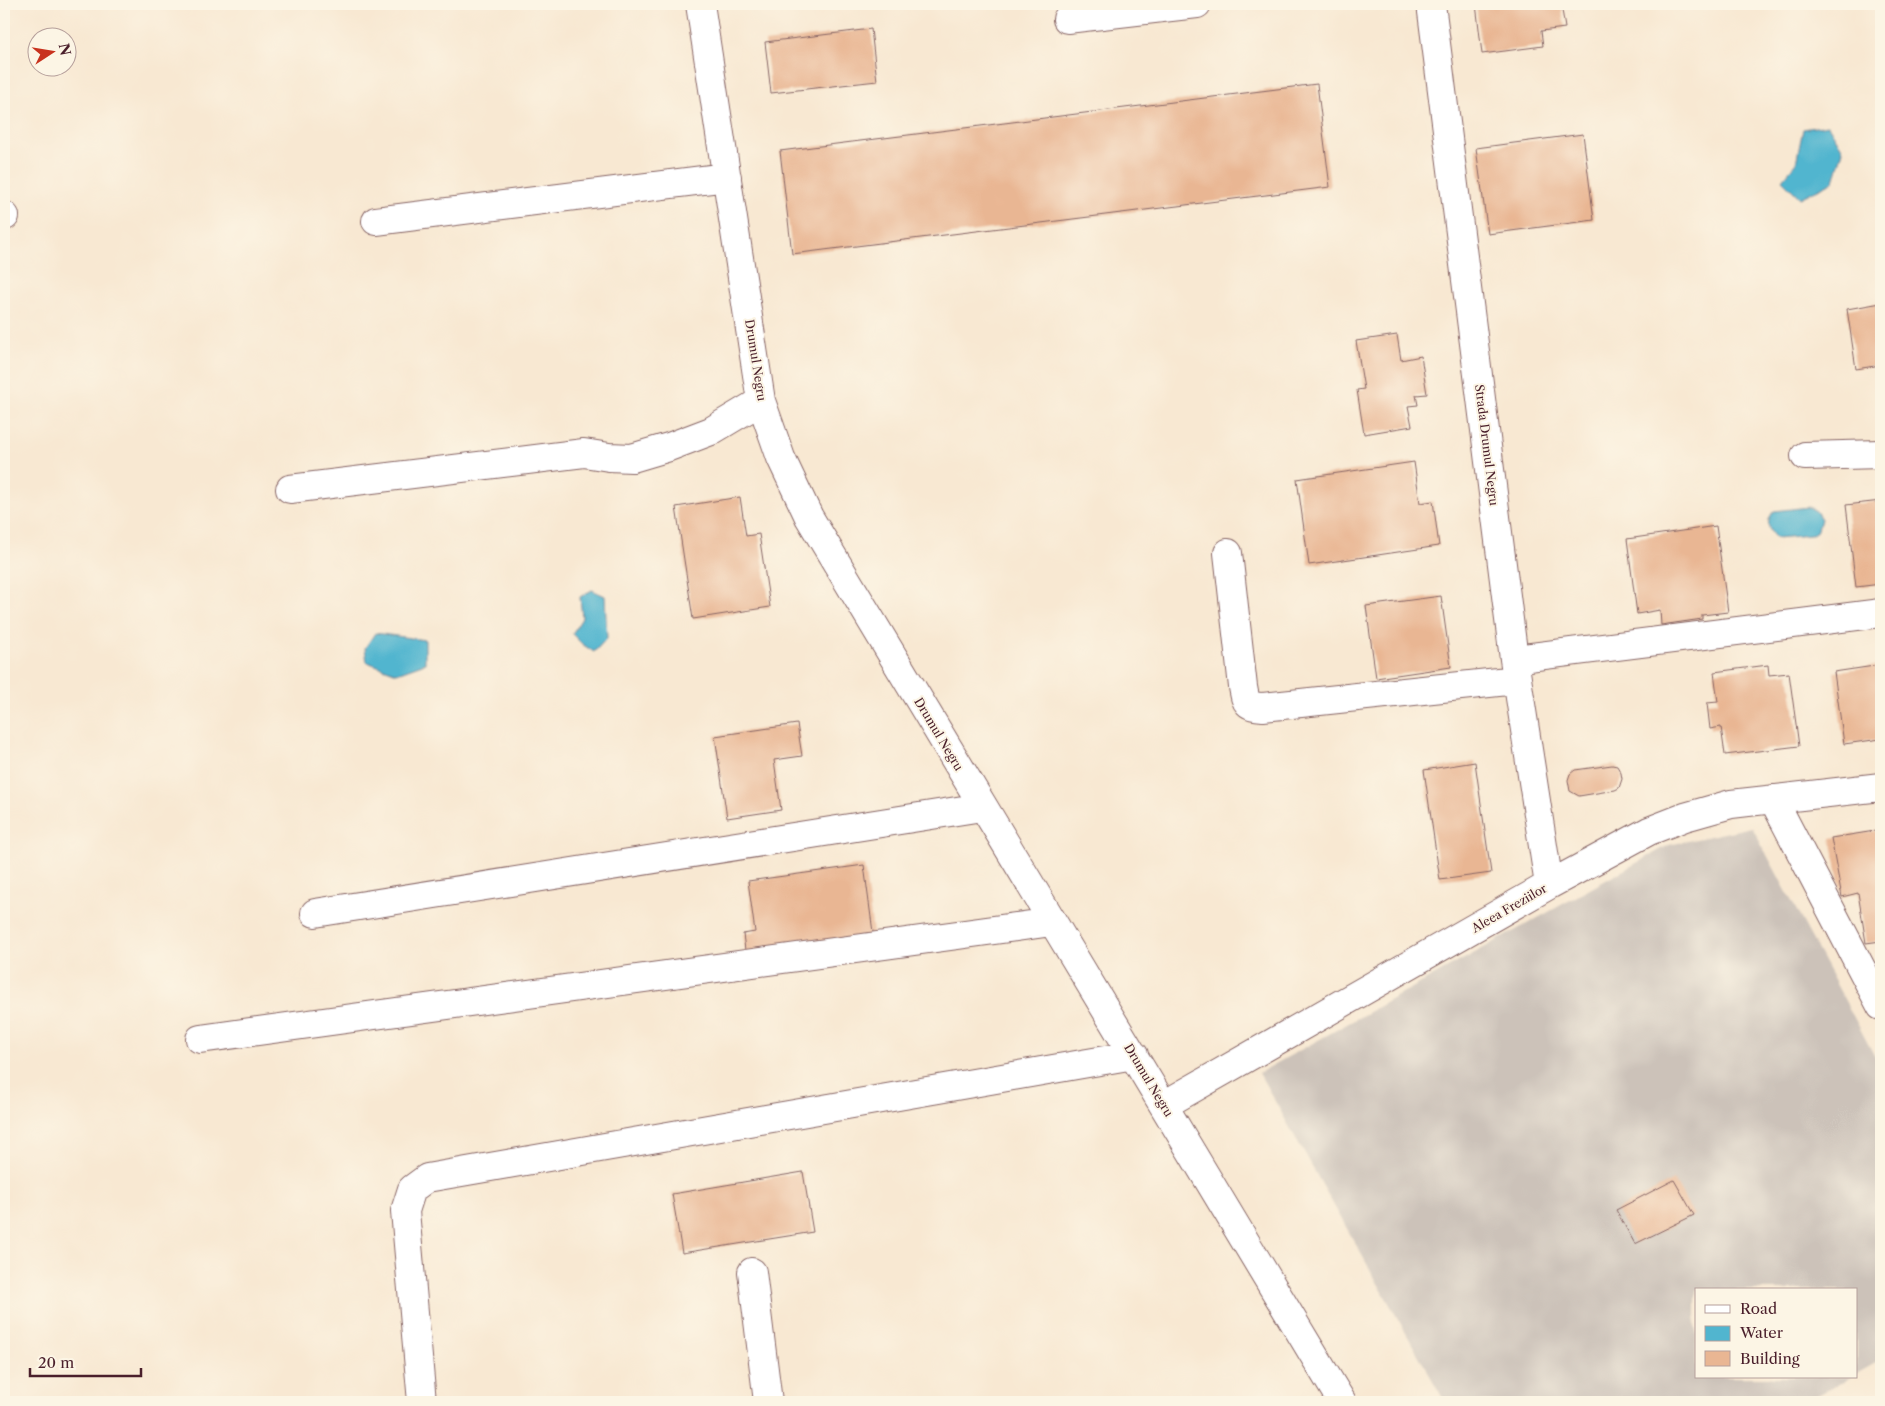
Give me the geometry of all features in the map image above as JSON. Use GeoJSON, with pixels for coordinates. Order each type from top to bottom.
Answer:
{"type":"FeatureCollection","features":[{"type":"Feature","properties":{"kind":"street","name":"Drumul Negru"},"geometry":{"type":"LineString","coordinates":[[700,4],[761,401],[781,458],[809,517],[1342,1402]]}},
{"type":"Feature","properties":{"kind":"street"},"geometry":{"type":"LineString","coordinates":[[1067,19],[1198,4]]}},
{"type":"Feature","properties":{"kind":"street","name":"Strada Drumul Negru"},"geometry":{"type":"LineString","coordinates":[[1431,4],[1516,669],[1550,885]]}},
{"type":"Feature","properties":{"kind":"street"},"geometry":{"type":"LineString","coordinates":[[376,221],[727,177]]}},
{"type":"Feature","properties":{"kind":"street"},"geometry":{"type":"LineString","coordinates":[[290,490],[584,453],[632,458],[669,447],[711,431],[761,401]]}},
{"type":"Feature","properties":{"kind":"street"},"geometry":{"type":"LineString","coordinates":[[1805,456],[1881,454]]}},
{"type":"Feature","properties":{"kind":"street"},"geometry":{"type":"LineString","coordinates":[[1228,553],[1243,687],[1246,701],[1252,706],[1263,707],[1881,613]]}},
{"type":"Feature","properties":{"kind":"street","name":"Aleea Freziilor"},"geometry":{"type":"LineString","coordinates":[[1164,1105],[1550,885],[1650,831],[1685,817],[1731,804],[1881,786]]}},
{"type":"Feature","properties":{"kind":"street"},"geometry":{"type":"LineString","coordinates":[[1773,799],[1881,1006]]}},
{"type":"Feature","properties":{"kind":"street"},"geometry":{"type":"LineString","coordinates":[[315,913],[982,807]]}},
{"type":"Feature","properties":{"kind":"street"},"geometry":{"type":"LineString","coordinates":[[200,1039],[1052,922]]}},
{"type":"Feature","properties":{"kind":"street"},"geometry":{"type":"LineString","coordinates":[[422,1402],[405,1211],[412,1188],[427,1178],[1134,1055]]}},
{"type":"Feature","properties":{"kind":"street"},"geometry":{"type":"LineString","coordinates":[[752,1272],[768,1402]]}},
{"type":"Feature","properties":{"kind":"shaded area"},"geometry":{"type":"Polygon","coordinates":[[[1752,827],[1881,1068],[1881,1360],[1858,1373],[1858,1288],[1695,1288],[1695,1378],[1849,1378],[1805,1402],[1445,1402],[1259,1073],[1669,845],[1752,827]]]}},
{"type":"Feature","properties":{"kind":"water"},"geometry":{"type":"Polygon","coordinates":[[[1828,125],[1843,150],[1834,181],[1800,198],[1782,180],[1796,163],[1803,129],[1828,125]]]}},
{"type":"Feature","properties":{"kind":"water"},"geometry":{"type":"Polygon","coordinates":[[[1809,507],[1816,511],[1821,519],[1818,530],[1811,535],[1776,538],[1773,535],[1769,528],[1769,521],[1774,511],[1809,507]]]}},
{"type":"Feature","properties":{"kind":"water"},"geometry":{"type":"Polygon","coordinates":[[[592,590],[605,596],[607,638],[594,652],[572,634],[582,618],[580,597],[592,590]]]}},
{"type":"Feature","properties":{"kind":"water"},"geometry":{"type":"Polygon","coordinates":[[[375,633],[425,640],[425,663],[397,673],[367,662],[365,648],[375,633]]]}},
{"type":"Feature","properties":{"kind":"building"},"geometry":{"type":"Polygon","coordinates":[[[1476,4],[1561,4],[1565,28],[1541,31],[1543,46],[1482,54],[1476,4]]]}},
{"type":"Feature","properties":{"kind":"building"},"geometry":{"type":"Polygon","coordinates":[[[871,29],[877,81],[771,93],[765,42],[871,29]]]}},
{"type":"Feature","properties":{"kind":"building"},"geometry":{"type":"Polygon","coordinates":[[[1317,84],[1330,187],[792,254],[780,151],[1317,84]]]}},
{"type":"Feature","properties":{"kind":"building"},"geometry":{"type":"Polygon","coordinates":[[[1583,134],[1594,220],[1488,234],[1476,148],[1583,134]]]}},
{"type":"Feature","properties":{"kind":"building"},"geometry":{"type":"Polygon","coordinates":[[[1881,303],[1881,365],[1856,369],[1847,309],[1881,303]]]}},
{"type":"Feature","properties":{"kind":"building"},"geometry":{"type":"Polygon","coordinates":[[[1397,335],[1401,360],[1421,356],[1427,394],[1416,395],[1418,405],[1408,406],[1412,426],[1364,434],[1357,390],[1364,389],[1356,341],[1397,335]]]}},
{"type":"Feature","properties":{"kind":"building"},"geometry":{"type":"Polygon","coordinates":[[[1414,462],[1420,503],[1433,501],[1439,546],[1309,565],[1297,479],[1414,462]]]}},
{"type":"Feature","properties":{"kind":"building"},"geometry":{"type":"Polygon","coordinates":[[[740,497],[746,536],[759,534],[770,607],[693,619],[676,507],[740,497]]]}},
{"type":"Feature","properties":{"kind":"building"},"geometry":{"type":"Polygon","coordinates":[[[1881,501],[1881,584],[1856,587],[1846,505],[1881,501]]]}},
{"type":"Feature","properties":{"kind":"building"},"geometry":{"type":"Polygon","coordinates":[[[1716,526],[1728,612],[1702,615],[1702,619],[1661,625],[1660,610],[1637,614],[1627,539],[1716,526]]]}},
{"type":"Feature","properties":{"kind":"building"},"geometry":{"type":"Polygon","coordinates":[[[1441,596],[1451,667],[1376,678],[1366,606],[1441,596]]]}},
{"type":"Feature","properties":{"kind":"building"},"geometry":{"type":"Polygon","coordinates":[[[1768,665],[1769,675],[1789,673],[1799,746],[1725,755],[1721,727],[1710,729],[1707,703],[1718,702],[1714,672],[1768,665]]]}},
{"type":"Feature","properties":{"kind":"building"},"geometry":{"type":"Polygon","coordinates":[[[1881,665],[1881,739],[1844,744],[1834,672],[1881,665]]]}},
{"type":"Feature","properties":{"kind":"building"},"geometry":{"type":"Polygon","coordinates":[[[797,724],[802,756],[774,760],[781,810],[727,818],[715,736],[797,724]]]}},
{"type":"Feature","properties":{"kind":"building"},"geometry":{"type":"Polygon","coordinates":[[[1475,762],[1491,873],[1440,880],[1424,770],[1475,762]]]}},
{"type":"Feature","properties":{"kind":"building"},"geometry":{"type":"Polygon","coordinates":[[[1617,766],[1621,773],[1622,779],[1619,788],[1579,796],[1570,791],[1568,780],[1570,774],[1575,770],[1617,766]]]}},
{"type":"Feature","properties":{"kind":"building"},"geometry":{"type":"Polygon","coordinates":[[[1881,830],[1881,941],[1866,943],[1858,893],[1842,897],[1831,838],[1881,830]]]}},
{"type":"Feature","properties":{"kind":"building"},"geometry":{"type":"Polygon","coordinates":[[[864,865],[874,940],[746,958],[743,934],[755,932],[748,881],[864,865]]]}},
{"type":"Feature","properties":{"kind":"building"},"geometry":{"type":"Polygon","coordinates":[[[803,1172],[813,1232],[682,1253],[672,1194],[803,1172]]]}},
{"type":"Feature","properties":{"kind":"building"},"geometry":{"type":"Polygon","coordinates":[[[1674,1180],[1694,1215],[1635,1244],[1616,1210],[1674,1180]]]}}]}
